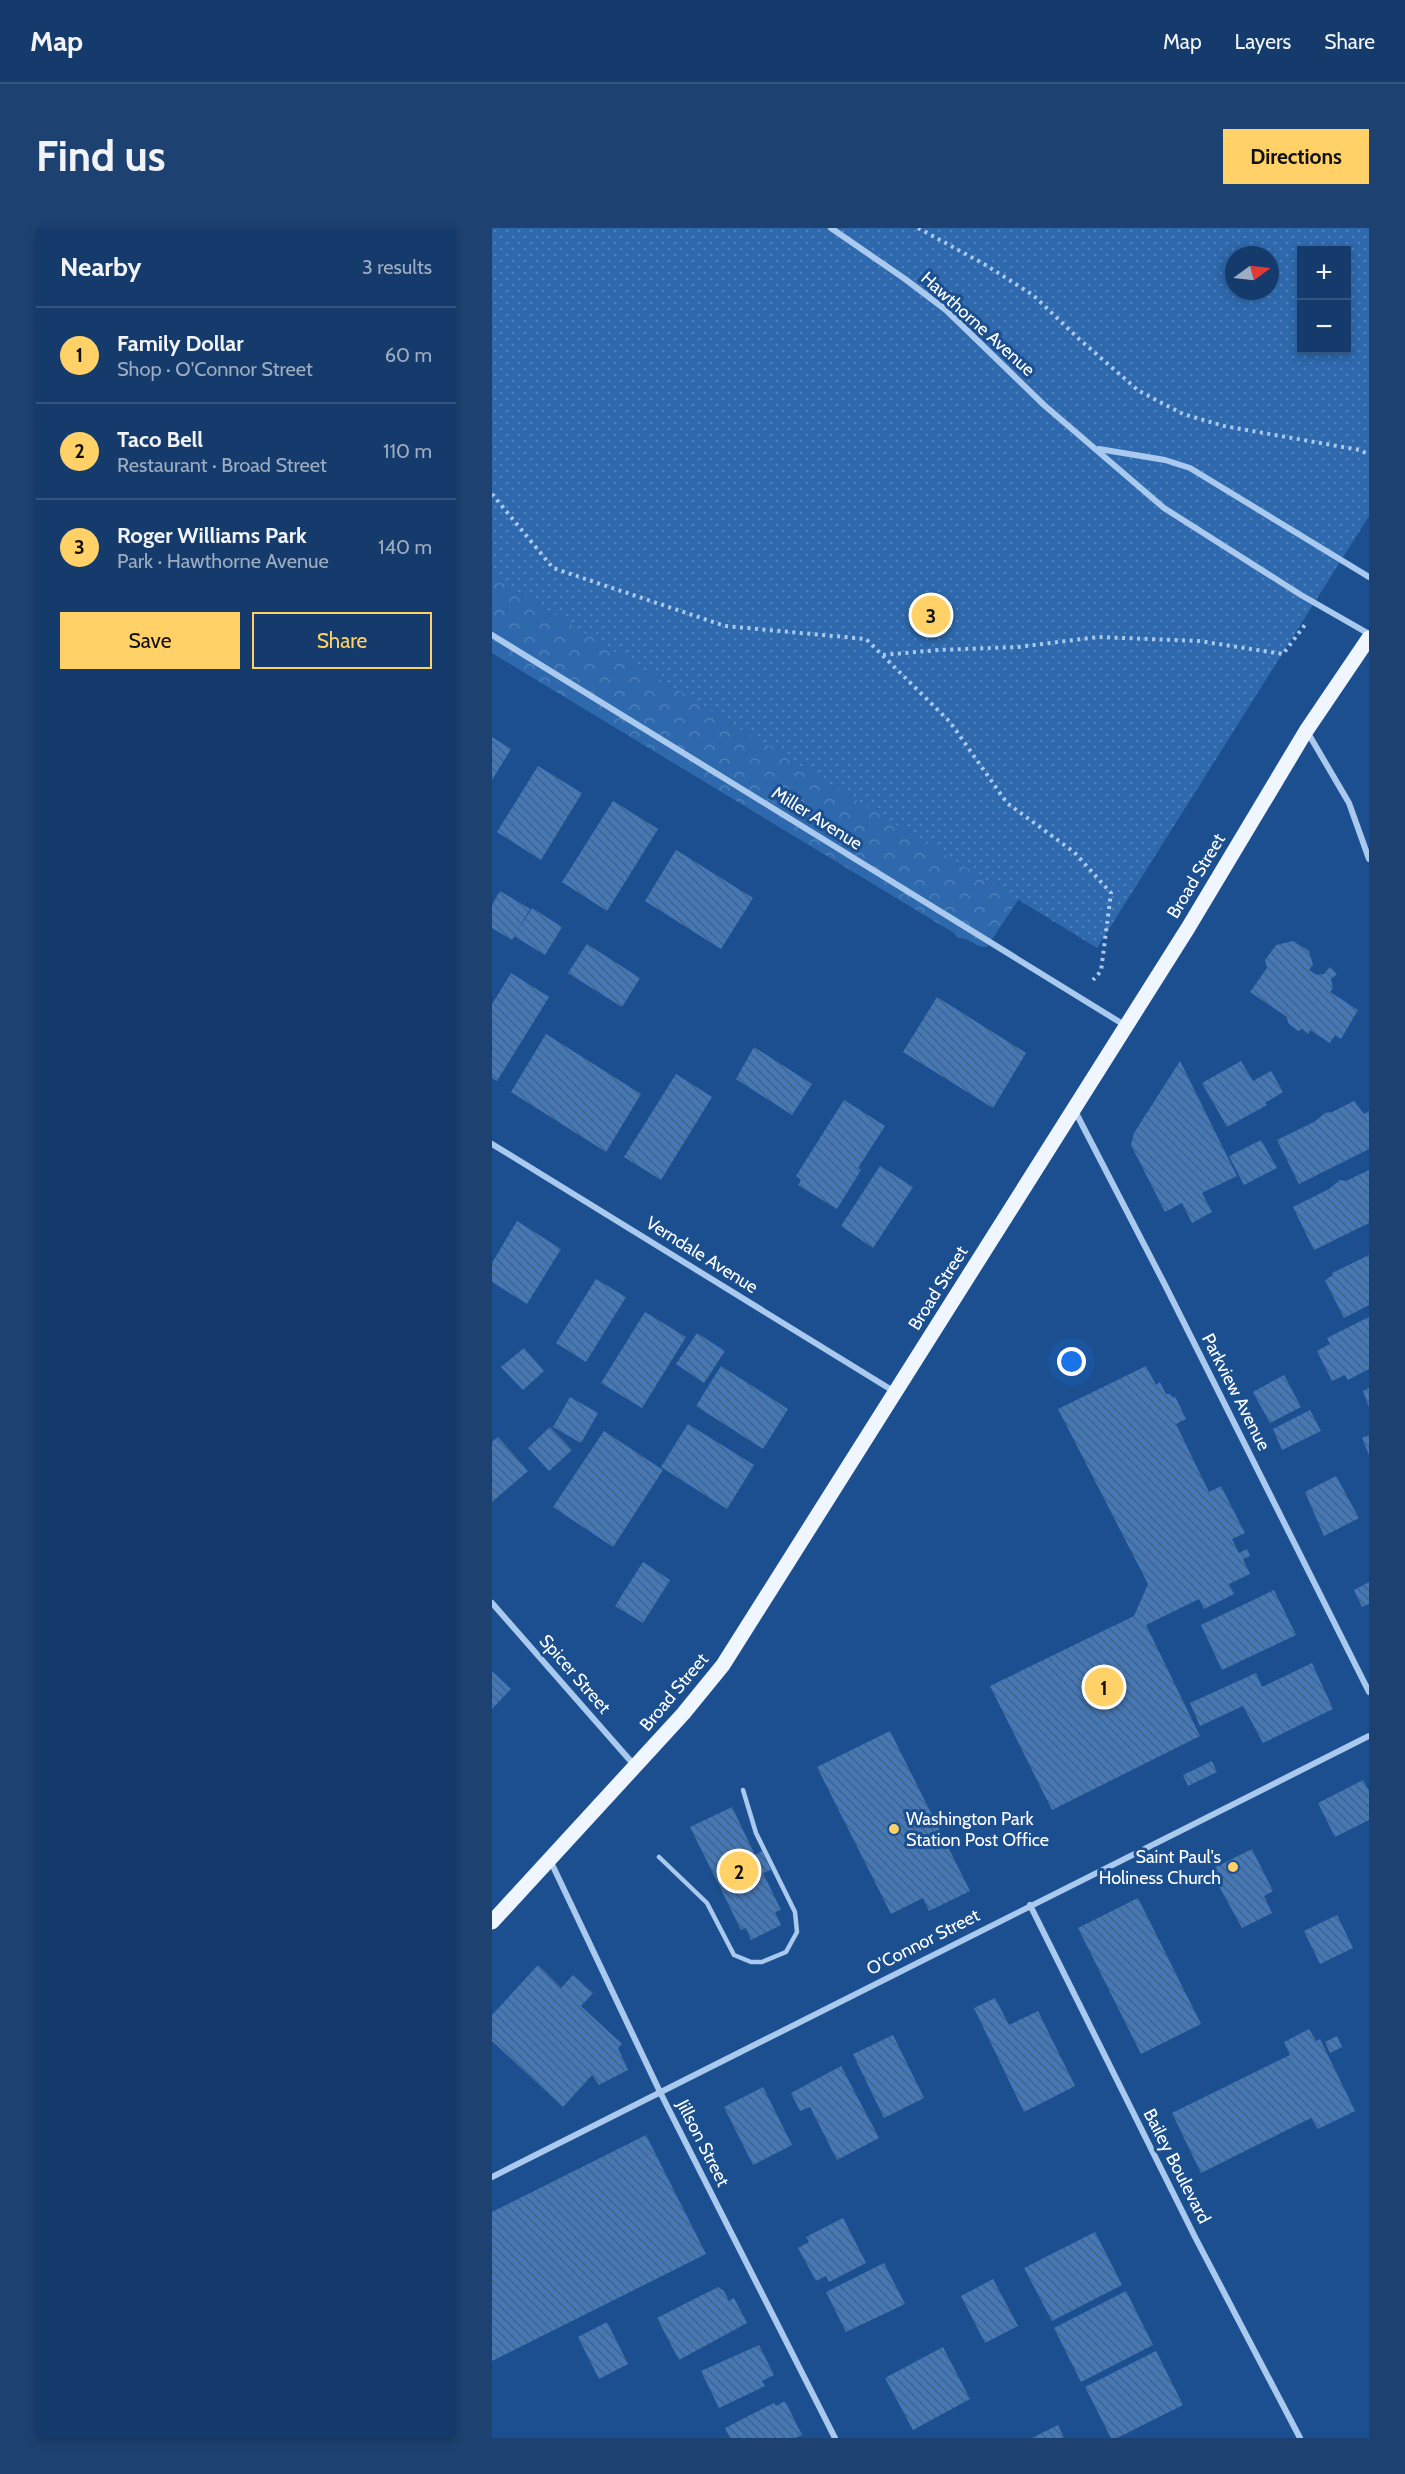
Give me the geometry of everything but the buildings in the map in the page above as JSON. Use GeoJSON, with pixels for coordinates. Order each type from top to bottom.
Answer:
{"type":"FeatureCollection","features":[{"type":"Feature","properties":{"kind":"main road","name":"Broad Street"},"geometry":{"type":"LineString","coordinates":[[492,1922],[705,1689],[723,1665],[1127,1026],[1306,731],[1369,636]]}},
{"type":"Feature","properties":{"kind":"street","name":"Hawthorne Avenue"},"geometry":{"type":"LineString","coordinates":[[831,228],[946,310],[1044,405],[1098,449],[1144,492],[1178,518],[1369,636]]}},
{"type":"Feature","properties":{"kind":"street","name":"Hawthorne Avenue"},"geometry":{"type":"LineString","coordinates":[[1098,449],[1165,460],[1190,468],[1369,577]]}},
{"type":"Feature","properties":{"kind":"street","name":"Miller Avenue"},"geometry":{"type":"LineString","coordinates":[[492,635],[1127,1026]]}},
{"type":"Feature","properties":{"kind":"street"},"geometry":{"type":"LineString","coordinates":[[1306,731],[1349,803],[1369,859]]}},
{"type":"Feature","properties":{"kind":"street","name":"Parkview Avenue"},"geometry":{"type":"LineString","coordinates":[[1074,1108],[1170,1294],[1369,1692]]}},
{"type":"Feature","properties":{"kind":"street","name":"Verndale Avenue"},"geometry":{"type":"LineString","coordinates":[[492,1144],[896,1392]]}},
{"type":"Feature","properties":{"kind":"street","name":"Spicer Street"},"geometry":{"type":"LineString","coordinates":[[492,1603],[635,1766]]}},
{"type":"Feature","properties":{"kind":"street","name":"O'Connor Street"},"geometry":{"type":"LineString","coordinates":[[492,2177],[1369,1736]]}},
{"type":"Feature","properties":{"kind":"street","name":"Jillson Street"},"geometry":{"type":"LineString","coordinates":[[550,1859],[660,2092],[835,2438]]}},
{"type":"Feature","properties":{"kind":"street","name":"Bailey Boulevard"},"geometry":{"type":"LineString","coordinates":[[1030,1905],[1299,2438]]}},
{"type":"Feature","properties":{"kind":"lane"},"geometry":{"type":"LineString","coordinates":[[659,1857],[707,1903],[734,1954],[751,1962],[762,1962],[786,1952],[797,1932],[795,1912],[756,1833],[743,1790]]}},
{"type":"Feature","properties":{"kind":"path"},"geometry":{"type":"LineString","coordinates":[[918,228],[984,264],[1033,295],[1139,391],[1183,414],[1224,426],[1360,450],[1369,455]]}},
{"type":"Feature","properties":{"kind":"path"},"geometry":{"type":"LineString","coordinates":[[492,494],[553,568],[725,626],[866,639],[950,722],[1007,803],[1074,852],[1111,893],[1101,971],[1078,997]]}},
{"type":"Feature","properties":{"kind":"path"},"geometry":{"type":"LineString","coordinates":[[882,655],[938,650],[1018,648],[1098,637],[1199,641],[1283,654],[1319,606]]}},
{"type":"Feature","properties":{"kind":"green space"},"geometry":{"type":"Polygon","coordinates":[[[492,228],[1369,228],[1369,516],[1097,948],[492,576],[492,228]]]}},
{"type":"Feature","properties":{"kind":"green space"},"geometry":{"type":"Polygon","coordinates":[[[492,401],[1038,870],[987,947],[958,938],[954,933],[492,653],[492,401]]]}},
{"type":"Feature","properties":{"kind":"place","name":"Roger Williams Park"},"geometry":{"type":"Point","coordinates":[931,615]}},
{"type":"Feature","properties":{"kind":"place","name":"Family Dollar"},"geometry":{"type":"Point","coordinates":[1104,1687]}},
{"type":"Feature","properties":{"kind":"place","name":"Washington Park Station Post Office"},"geometry":{"type":"Point","coordinates":[894,1829]}},
{"type":"Feature","properties":{"kind":"place","name":"Saint Paul's Holiness Church"},"geometry":{"type":"Point","coordinates":[1233,1867]}},
{"type":"Feature","properties":{"kind":"place","name":"Taco Bell"},"geometry":{"type":"Point","coordinates":[739,1871]}}]}
